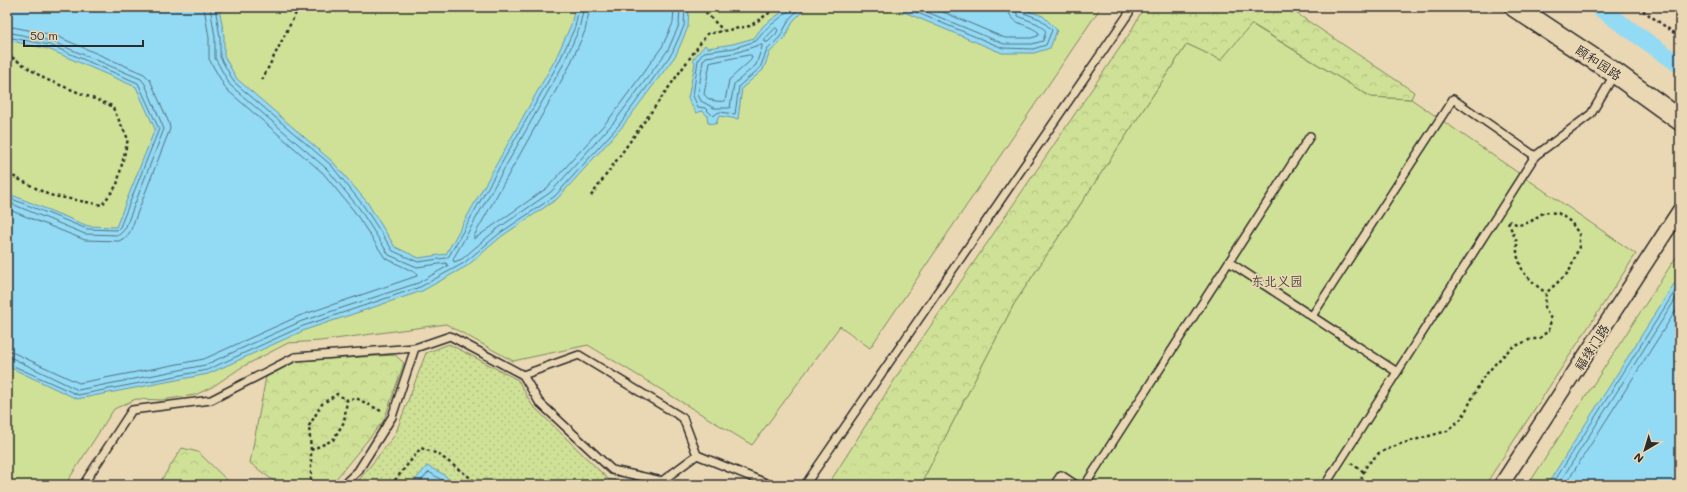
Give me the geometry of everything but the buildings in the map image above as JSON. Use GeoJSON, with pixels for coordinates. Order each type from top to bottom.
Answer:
{"type":"FeatureCollection","features":[{"type":"Feature","properties":{"kind":"main road","name":"颐和园路"},"geometry":{"type":"LineString","coordinates":[[1516,7],[1615,73],[1680,120]]}},
{"type":"Feature","properties":{"kind":"street","name":"福缘门路"},"geometry":{"type":"LineString","coordinates":[[1501,485],[1680,210]]}},
{"type":"Feature","properties":{"kind":"lane"},"geometry":{"type":"LineString","coordinates":[[805,485],[1129,13],[1130,7]]}},
{"type":"Feature","properties":{"kind":"lane"},"geometry":{"type":"LineString","coordinates":[[1325,485],[1535,156],[1591,114],[1615,73]]}},
{"type":"Feature","properties":{"kind":"lane"},"geometry":{"type":"LineString","coordinates":[[1312,316],[1453,99],[1535,156]]}},
{"type":"Feature","properties":{"kind":"lane"},"geometry":{"type":"LineString","coordinates":[[1086,485],[1310,136]]}},
{"type":"Feature","properties":{"kind":"lane"},"geometry":{"type":"LineString","coordinates":[[1229,262],[1397,372]]}},
{"type":"Feature","properties":{"kind":"lane"},"geometry":{"type":"LineString","coordinates":[[84,485],[132,410],[211,400],[295,357],[415,348],[450,336],[524,375],[539,402],[612,470],[662,481],[697,455]]}},
{"type":"Feature","properties":{"kind":"lane"},"geometry":{"type":"LineString","coordinates":[[344,485],[358,471],[392,417],[415,348]]}},
{"type":"Feature","properties":{"kind":"lane"},"geometry":{"type":"LineString","coordinates":[[524,375],[579,355],[683,418],[697,455],[771,485]]}},
{"type":"Feature","properties":{"kind":"lane"},"geometry":{"type":"LineString","coordinates":[[1054,485],[1061,475],[1076,485]]}},
{"type":"Feature","properties":{"kind":"path"},"geometry":{"type":"LineString","coordinates":[[262,80],[299,7]]}},
{"type":"Feature","properties":{"kind":"path"},"geometry":{"type":"LineString","coordinates":[[704,7],[706,12],[724,31]]}},
{"type":"Feature","properties":{"kind":"path"},"geometry":{"type":"LineString","coordinates":[[591,196],[707,34],[750,26],[778,7]]}},
{"type":"Feature","properties":{"kind":"path"},"geometry":{"type":"LineString","coordinates":[[1638,7],[1680,37]]}},
{"type":"Feature","properties":{"kind":"path"},"geometry":{"type":"LineString","coordinates":[[7,54],[45,79],[112,106],[128,139],[117,185],[102,205],[49,195],[7,173]]}},
{"type":"Feature","properties":{"kind":"path"},"geometry":{"type":"LineString","coordinates":[[1361,485],[1362,476],[1367,465],[1378,453],[1400,444],[1448,431],[1462,418],[1482,379],[1511,348],[1529,340],[1540,338],[1549,330],[1551,319],[1545,308],[1546,294],[1569,272],[1580,247],[1579,234],[1571,222],[1558,213],[1544,212],[1530,222],[1519,225],[1508,222]]}},
{"type":"Feature","properties":{"kind":"path"},"geometry":{"type":"LineString","coordinates":[[1499,213],[1508,222],[1516,242],[1517,255],[1523,272],[1546,294]]}},
{"type":"Feature","properties":{"kind":"path"},"geometry":{"type":"LineString","coordinates":[[315,485],[311,479],[309,426],[322,404],[337,394],[347,400],[356,398],[392,417]]}},
{"type":"Feature","properties":{"kind":"path"},"geometry":{"type":"LineString","coordinates":[[311,450],[333,440],[344,422],[347,400]]}},
{"type":"Feature","properties":{"kind":"path"},"geometry":{"type":"LineString","coordinates":[[391,485],[421,448],[438,454],[480,485]]}},
{"type":"Feature","properties":{"kind":"green space"},"geometry":{"type":"Polygon","coordinates":[[[7,7],[1101,7],[870,348],[840,326],[752,445],[588,345],[513,361],[446,324],[320,341],[288,343],[242,367],[212,387],[195,395],[161,400],[136,399],[114,409],[65,485],[7,485],[7,7]]]}},
{"type":"Feature","properties":{"kind":"green space"},"geometry":{"type":"Polygon","coordinates":[[[1144,7],[1287,7],[1414,92],[1411,99],[1371,97],[1252,24],[1221,60],[1187,44],[1014,304],[924,478],[926,485],[828,485],[902,368],[1130,33],[1144,7]]]}},
{"type":"Feature","properties":{"kind":"green space","name":"东北义园"},"geometry":{"type":"Polygon","coordinates":[[[1251,24],[1371,97],[1411,99],[1636,254],[1485,485],[926,485],[924,478],[1014,304],[1187,44],[1221,60],[1251,24]]]}},
{"type":"Feature","properties":{"kind":"green space"},"geometry":{"type":"Polygon","coordinates":[[[1680,251],[1680,485],[1528,485],[1680,251]]]}},
{"type":"Feature","properties":{"kind":"green space"},"geometry":{"type":"Polygon","coordinates":[[[449,344],[518,380],[532,405],[608,479],[639,485],[355,485],[395,435],[426,353],[449,344]]]}},
{"type":"Feature","properties":{"kind":"green space"},"geometry":{"type":"Polygon","coordinates":[[[395,355],[404,363],[384,420],[331,485],[279,485],[250,463],[266,377],[296,361],[395,355]]]}},
{"type":"Feature","properties":{"kind":"green space"},"geometry":{"type":"Polygon","coordinates":[[[182,448],[198,452],[232,485],[158,485],[182,448]]]}},
{"type":"Feature","properties":{"kind":"water"},"geometry":{"type":"Polygon","coordinates":[[[7,7],[219,7],[224,36],[224,56],[237,79],[333,162],[367,202],[395,247],[419,258],[446,254],[555,60],[571,25],[575,7],[689,7],[688,27],[676,55],[622,127],[557,199],[502,236],[467,266],[422,291],[305,330],[208,374],[77,399],[7,366],[7,193],[88,226],[116,227],[155,129],[136,87],[48,49],[7,40],[7,7]]]}},
{"type":"Feature","properties":{"kind":"water"},"geometry":{"type":"Polygon","coordinates":[[[789,7],[807,7],[794,20],[784,39],[770,52],[763,70],[742,88],[738,119],[719,116],[716,124],[708,123],[707,115],[702,111],[696,113],[688,98],[695,63],[693,59],[705,45],[708,48],[733,44],[754,38],[764,25],[789,7]]]}},
{"type":"Feature","properties":{"kind":"water"},"geometry":{"type":"Polygon","coordinates":[[[892,7],[1018,7],[1043,16],[1057,30],[1050,48],[1034,53],[1002,53],[892,7]]]}},
{"type":"Feature","properties":{"kind":"water"},"geometry":{"type":"Polygon","coordinates":[[[1680,282],[1680,485],[1547,485],[1674,284],[1680,282]]]}},
{"type":"Feature","properties":{"kind":"water"},"geometry":{"type":"Polygon","coordinates":[[[427,466],[443,474],[456,485],[411,485],[427,466]]]}},
{"type":"Feature","properties":{"kind":"waterway"},"geometry":{"type":"LineString","coordinates":[[1598,7],[1680,65]]}}]}
